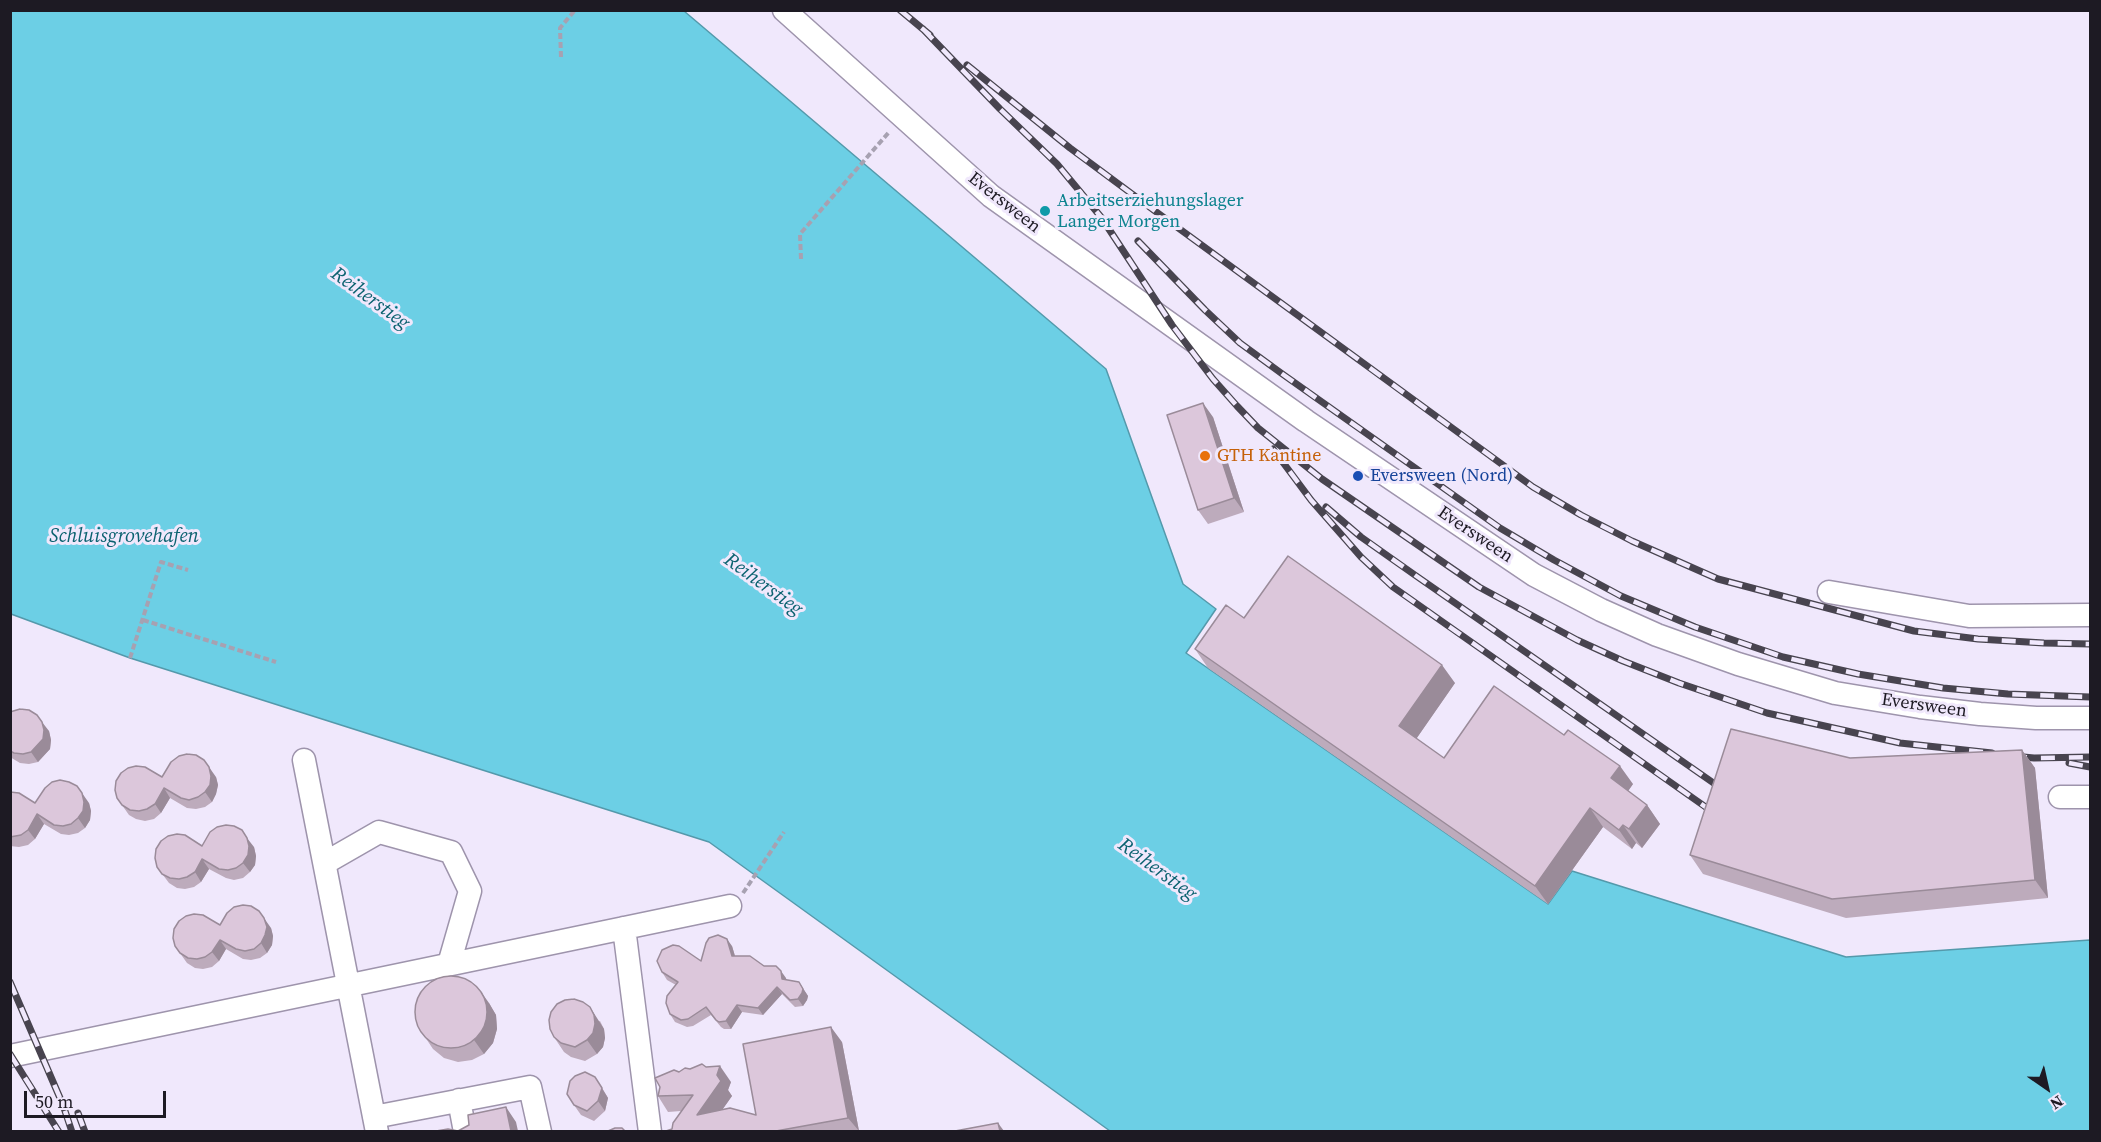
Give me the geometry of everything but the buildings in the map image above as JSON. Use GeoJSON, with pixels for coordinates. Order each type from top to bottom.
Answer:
{"type":"FeatureCollection","features":[{"type":"Feature","properties":{"kind":"street","name":"Eversween"},"geometry":{"type":"LineString","coordinates":[[784,10],[991,196],[1306,421],[1533,575],[1601,610],[1657,635],[1738,664],[1835,693],[1980,714],[2036,718],[2091,718]]}},
{"type":"Feature","properties":{"kind":"street"},"geometry":{"type":"LineString","coordinates":[[1829,591],[1969,616],[2091,615]]}},
{"type":"Feature","properties":{"kind":"street"},"geometry":{"type":"LineString","coordinates":[[304,760],[376,1124],[459,1100],[530,1087],[540,1131]]}},
{"type":"Feature","properties":{"kind":"street"},"geometry":{"type":"LineString","coordinates":[[2060,797],[2091,797]]}},
{"type":"Feature","properties":{"kind":"street"},"geometry":{"type":"LineString","coordinates":[[324,863],[379,832],[451,852],[470,891],[449,964]]}},
{"type":"Feature","properties":{"kind":"street"},"geometry":{"type":"LineString","coordinates":[[10,1056],[624,928],[737,899]]}},
{"type":"Feature","properties":{"kind":"street"},"geometry":{"type":"LineString","coordinates":[[624,928],[650,1131]]}},
{"type":"Feature","properties":{"kind":"street"},"geometry":{"type":"LineString","coordinates":[[459,1100],[465,1131]]}},
{"type":"Feature","properties":{"kind":"path"},"geometry":{"type":"LineString","coordinates":[[561,57],[560,28],[575,10]]}},
{"type":"Feature","properties":{"kind":"path"},"geometry":{"type":"LineString","coordinates":[[801,259],[800,234],[902,117]]}},
{"type":"Feature","properties":{"kind":"path"},"geometry":{"type":"LineString","coordinates":[[130,658],[161,562],[188,570]]}},
{"type":"Feature","properties":{"kind":"path"},"geometry":{"type":"LineString","coordinates":[[143,620],[276,662]]}},
{"type":"Feature","properties":{"kind":"path"},"geometry":{"type":"LineString","coordinates":[[737,899],[784,832]]}},
{"type":"Feature","properties":{"kind":"water"},"geometry":{"type":"Polygon","coordinates":[[[10,11],[684,11],[1106,369],[1183,584],[1216,609],[1186,653],[1548,904],[1572,871],[1846,957],[2090,940],[2090,1131],[1110,1131],[709,842],[130,658],[11,614],[10,11]]]}},
{"type":"Feature","properties":{"kind":"railway"},"geometry":{"type":"LineString","coordinates":[[900,10],[930,35]]}},
{"type":"Feature","properties":{"kind":"railway"},"geometry":{"type":"LineString","coordinates":[[923,29],[1057,164],[1101,217],[1172,325],[1213,379],[1258,428],[1322,479],[1479,587],[1577,640],[1623,661],[1767,713],[1900,743],[1992,753]]}},
{"type":"Feature","properties":{"kind":"railway"},"geometry":{"type":"LineString","coordinates":[[967,65],[1070,148],[1155,211],[1533,487],[1581,515],[1632,541],[1718,579],[1914,631],[1978,639],[2090,644]]}},
{"type":"Feature","properties":{"kind":"railway"},"geometry":{"type":"LineString","coordinates":[[1138,241],[1240,343],[1500,528],[1621,596],[1695,627],[1783,657],[1858,674],[1943,688],[2008,694],[2090,697]]}},
{"type":"Feature","properties":{"kind":"railway"},"geometry":{"type":"LineString","coordinates":[[1273,449],[1311,500],[1361,557],[1393,587],[1717,815]]}},
{"type":"Feature","properties":{"kind":"railway"},"geometry":{"type":"LineString","coordinates":[[1326,507],[1361,537],[1725,791]]}},
{"type":"Feature","properties":{"kind":"railway"},"geometry":{"type":"LineString","coordinates":[[2013,756],[2090,757]]}},
{"type":"Feature","properties":{"kind":"railway"},"geometry":{"type":"LineString","coordinates":[[2069,763],[2090,767]]}},
{"type":"Feature","properties":{"kind":"railway"},"geometry":{"type":"LineString","coordinates":[[10,982],[63,1105],[72,1132]]}},
{"type":"Feature","properties":{"kind":"railway"},"geometry":{"type":"LineString","coordinates":[[10,1054],[59,1132]]}},
{"type":"Feature","properties":{"kind":"railway"},"geometry":{"type":"LineString","coordinates":[[78,1113],[85,1132]]}},
{"type":"Feature","properties":{"kind":"place","name":"Arbeitserziehungslager Langer Morgen"},"geometry":{"type":"Point","coordinates":[1045,211]}},
{"type":"Feature","properties":{"kind":"place","name":"GTH Kantine"},"geometry":{"type":"Point","coordinates":[1205,456]}},
{"type":"Feature","properties":{"kind":"place","name":"Eversween (Nord)"},"geometry":{"type":"Point","coordinates":[1358,476]}},
{"type":"Feature","properties":{"kind":"water label","name":"Reiherstieg"},"geometry":{"type":"Point","coordinates":[370,299]}},
{"type":"Feature","properties":{"kind":"water label","name":"Schluisgrovehafen"},"geometry":{"type":"Point","coordinates":[124,537]}},
{"type":"Feature","properties":{"kind":"water label","name":"Reiherstieg"},"geometry":{"type":"Point","coordinates":[763,585]}},
{"type":"Feature","properties":{"kind":"water label","name":"Reiherstieg"},"geometry":{"type":"Point","coordinates":[1157,870]}}]}
